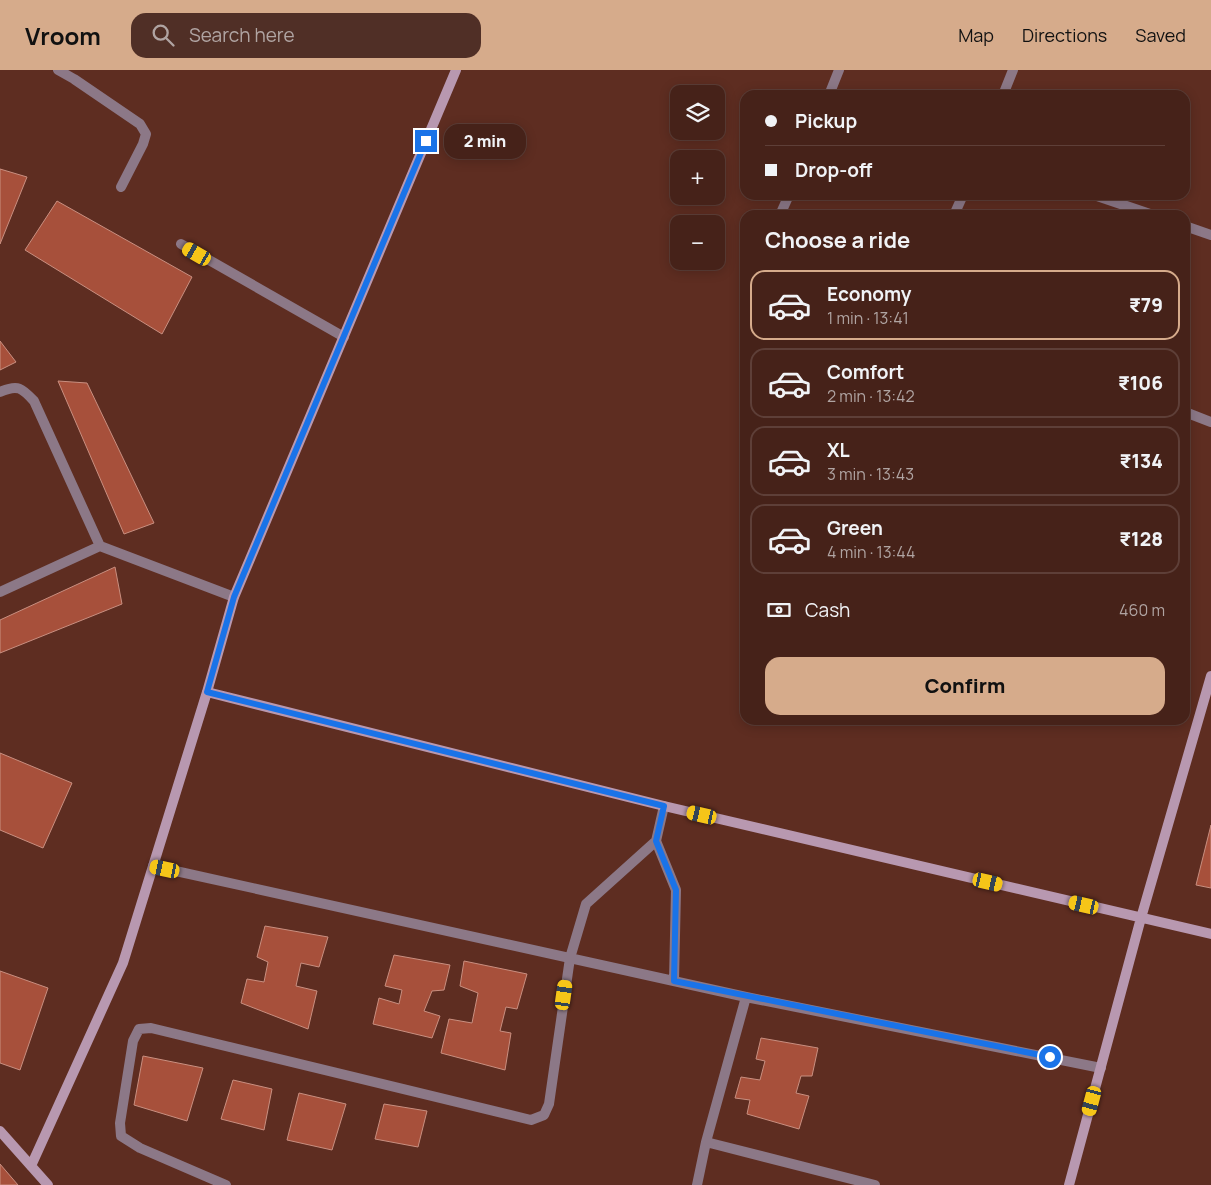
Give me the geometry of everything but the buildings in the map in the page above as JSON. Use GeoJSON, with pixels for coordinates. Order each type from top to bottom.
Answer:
{"type":"FeatureCollection","features":[{"type":"Feature","properties":{"kind":"street"},"geometry":{"type":"LineString","coordinates":[[58,70],[140,124],[146,134],[143,144],[121,187]]}},
{"type":"Feature","properties":{"kind":"street"},"geometry":{"type":"LineString","coordinates":[[31,1166],[122,963],[207,692],[234,597],[456,70]]}},
{"type":"Feature","properties":{"kind":"street"},"geometry":{"type":"LineString","coordinates":[[831,90],[839,70]]}},
{"type":"Feature","properties":{"kind":"street"},"geometry":{"type":"LineString","coordinates":[[1005,90],[1013,70]]}},
{"type":"Feature","properties":{"kind":"street"},"geometry":{"type":"LineString","coordinates":[[1109,200],[1138,210]]}},
{"type":"Feature","properties":{"kind":"street"},"geometry":{"type":"LineString","coordinates":[[1190,228],[1211,235]]}},
{"type":"Feature","properties":{"kind":"street"},"geometry":{"type":"LineString","coordinates":[[181,244],[344,337]]}},
{"type":"Feature","properties":{"kind":"street"},"geometry":{"type":"LineString","coordinates":[[0,392],[10,387],[22,389],[34,401],[100,546],[234,597]]}},
{"type":"Feature","properties":{"kind":"street"},"geometry":{"type":"LineString","coordinates":[[1190,414],[1211,422]]}},
{"type":"Feature","properties":{"kind":"street"},"geometry":{"type":"LineString","coordinates":[[0,592],[100,546]]}},
{"type":"Feature","properties":{"kind":"street"},"geometry":{"type":"LineString","coordinates":[[1069,1185],[1141,918],[1211,676]]}},
{"type":"Feature","properties":{"kind":"street"},"geometry":{"type":"LineString","coordinates":[[207,692],[664,806],[1211,934]]}},
{"type":"Feature","properties":{"kind":"street"},"geometry":{"type":"LineString","coordinates":[[664,806],[656,841],[676,890],[674,981]]}},
{"type":"Feature","properties":{"kind":"street"},"geometry":{"type":"LineString","coordinates":[[226,1185],[140,1148],[121,1136],[120,1123],[134,1041],[139,1029],[152,1028],[531,1120],[544,1115],[549,1104],[570,958],[586,904],[656,841]]}},
{"type":"Feature","properties":{"kind":"street"},"geometry":{"type":"LineString","coordinates":[[152,866],[746,997],[1101,1068]]}},
{"type":"Feature","properties":{"kind":"street"},"geometry":{"type":"LineString","coordinates":[[697,1185],[706,1142],[746,997]]}},
{"type":"Feature","properties":{"kind":"street"},"geometry":{"type":"LineString","coordinates":[[0,1131],[48,1185]]}},
{"type":"Feature","properties":{"kind":"street"},"geometry":{"type":"LineString","coordinates":[[706,1142],[875,1185]]}},
{"type":"Feature","properties":{"kind":"route"},"geometry":{"type":"LineString","coordinates":[[426,141],[234,597],[207,692],[664,806],[656,841],[676,890],[674,981],[1050,1057]]}}]}
